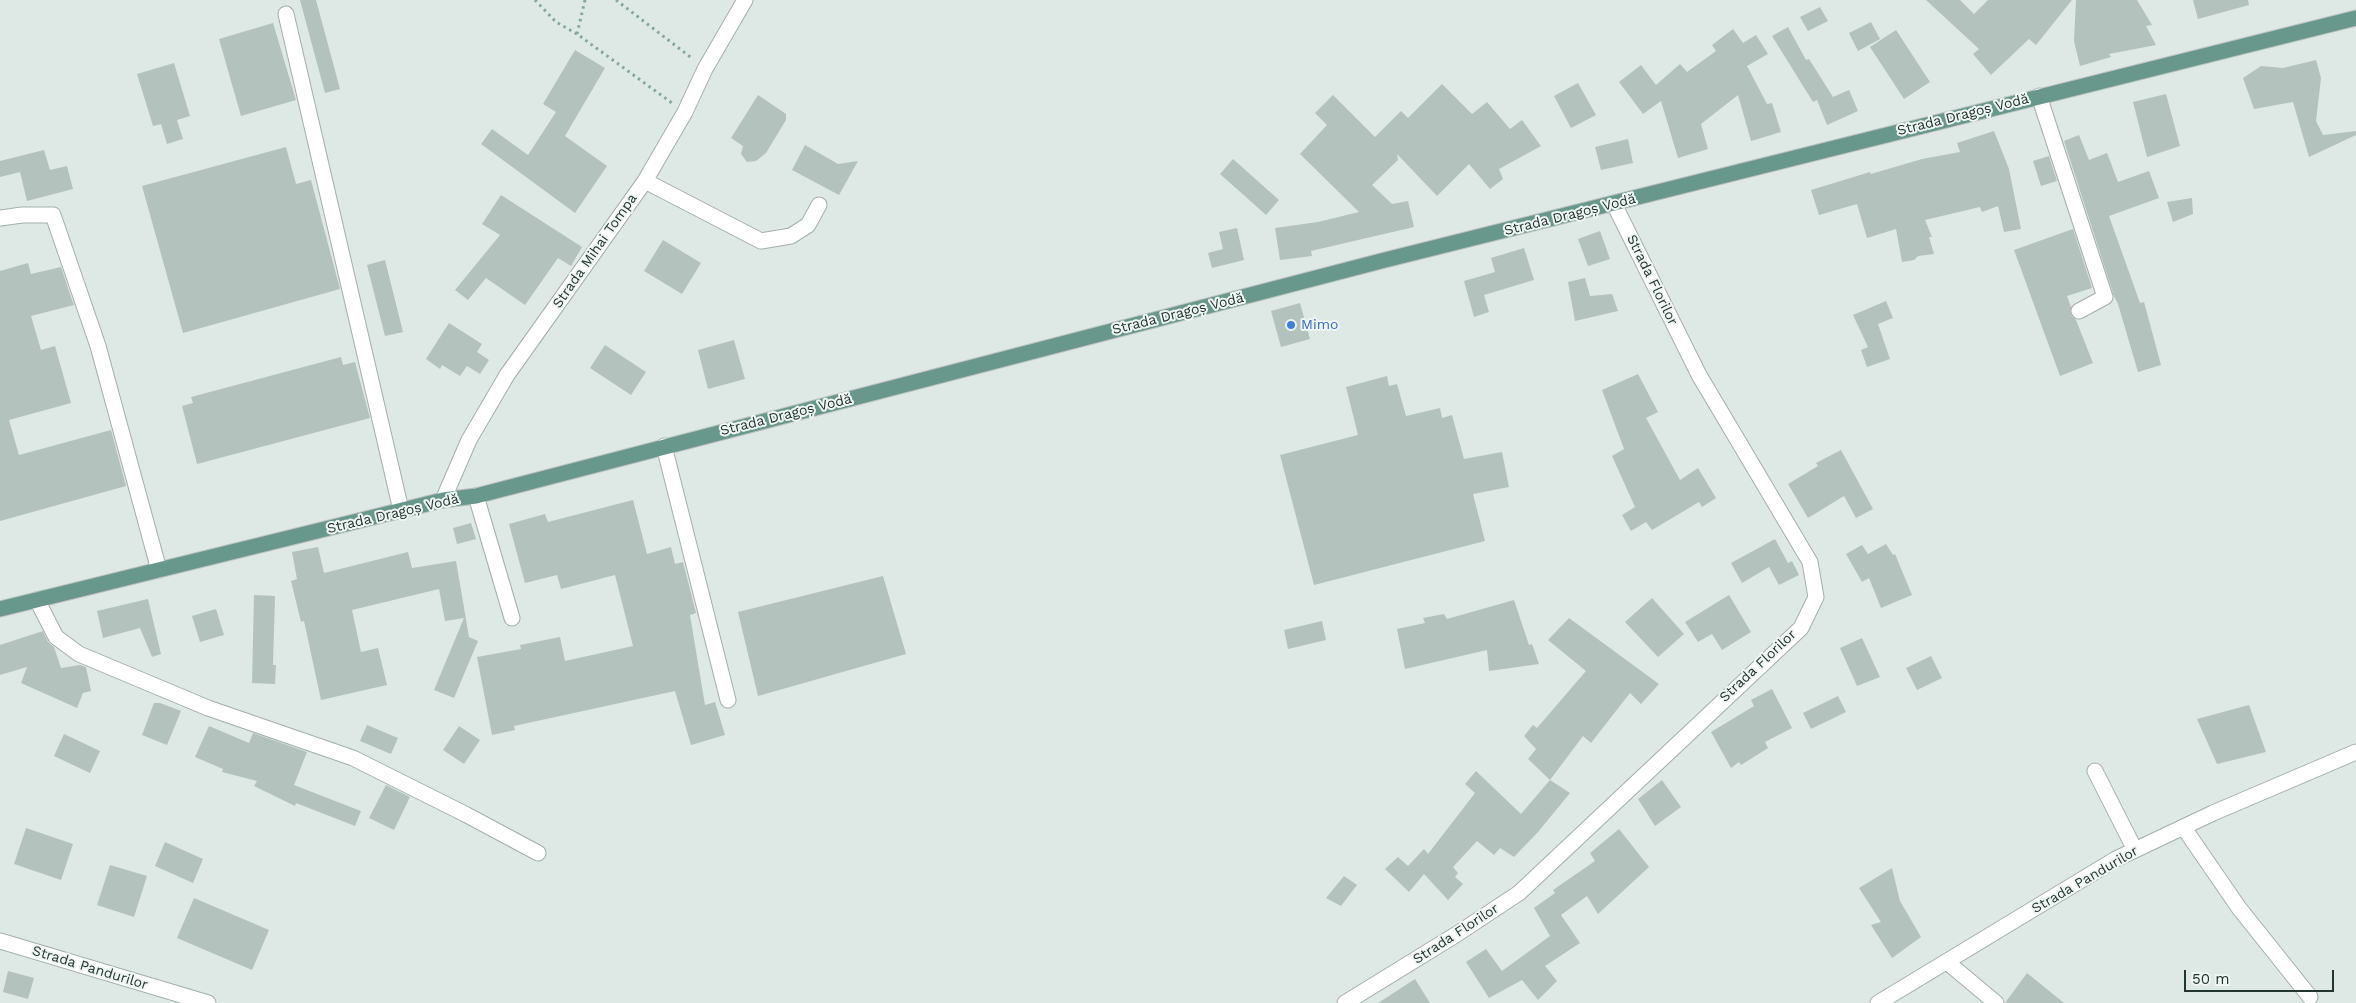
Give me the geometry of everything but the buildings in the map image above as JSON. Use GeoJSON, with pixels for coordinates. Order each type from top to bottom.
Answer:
{"type":"FeatureCollection","features":[{"type":"Feature","properties":{"kind":"main road","name":"Strada Dragoș Vodă"},"geometry":{"type":"LineString","coordinates":[[0,609],[443,500],[476,496],[1385,260],[2356,18]]}},
{"type":"Feature","properties":{"kind":"street","name":"Strada Mihai Tompa"},"geometry":{"type":"LineString","coordinates":[[443,500],[469,440],[507,375],[645,181],[685,112],[705,69],[745,0]]}},
{"type":"Feature","properties":{"kind":"street"},"geometry":{"type":"LineString","coordinates":[[286,14],[401,510]]}},
{"type":"Feature","properties":{"kind":"street"},"geometry":{"type":"LineString","coordinates":[[2039,96],[2105,297],[2079,311]]}},
{"type":"Feature","properties":{"kind":"street"},"geometry":{"type":"LineString","coordinates":[[645,181],[761,240],[791,236],[808,225],[820,205]]}},
{"type":"Feature","properties":{"kind":"street","name":"Strada Florilor"},"geometry":{"type":"LineString","coordinates":[[1346,1003],[1519,893],[1800,628],[1816,597],[1810,562],[1699,375],[1614,204]]}},
{"type":"Feature","properties":{"kind":"street"},"geometry":{"type":"LineString","coordinates":[[0,218],[22,215],[53,215],[98,346],[159,570]]}},
{"type":"Feature","properties":{"kind":"street"},"geometry":{"type":"LineString","coordinates":[[664,446],[728,700]]}},
{"type":"Feature","properties":{"kind":"street"},"geometry":{"type":"LineString","coordinates":[[476,496],[512,618]]}},
{"type":"Feature","properties":{"kind":"street"},"geometry":{"type":"LineString","coordinates":[[37,600],[56,637],[78,654],[208,708],[353,758],[538,853]]}},
{"type":"Feature","properties":{"kind":"street","name":"Strada Pandurilor"},"geometry":{"type":"LineString","coordinates":[[1878,1003],[2116,859],[2213,813],[2356,752]]}},
{"type":"Feature","properties":{"kind":"street"},"geometry":{"type":"LineString","coordinates":[[2095,771],[2135,850]]}},
{"type":"Feature","properties":{"kind":"street"},"geometry":{"type":"LineString","coordinates":[[2184,828],[2239,908],[2310,997]]}},
{"type":"Feature","properties":{"kind":"street","name":"Strada Pandurilor"},"geometry":{"type":"LineString","coordinates":[[0,941],[208,1003]]}},
{"type":"Feature","properties":{"kind":"street"},"geometry":{"type":"LineString","coordinates":[[1947,962],[1996,1003]]}},
{"type":"Feature","properties":{"kind":"path"},"geometry":{"type":"LineString","coordinates":[[535,0],[556,22],[577,34],[685,112]]}},
{"type":"Feature","properties":{"kind":"path"},"geometry":{"type":"LineString","coordinates":[[577,34],[585,0]]}},
{"type":"Feature","properties":{"kind":"path"},"geometry":{"type":"LineString","coordinates":[[616,0],[705,69]]}},
{"type":"Feature","properties":{"kind":"place","name":"Mimo"},"geometry":{"type":"Point","coordinates":[1291,325]}}]}
